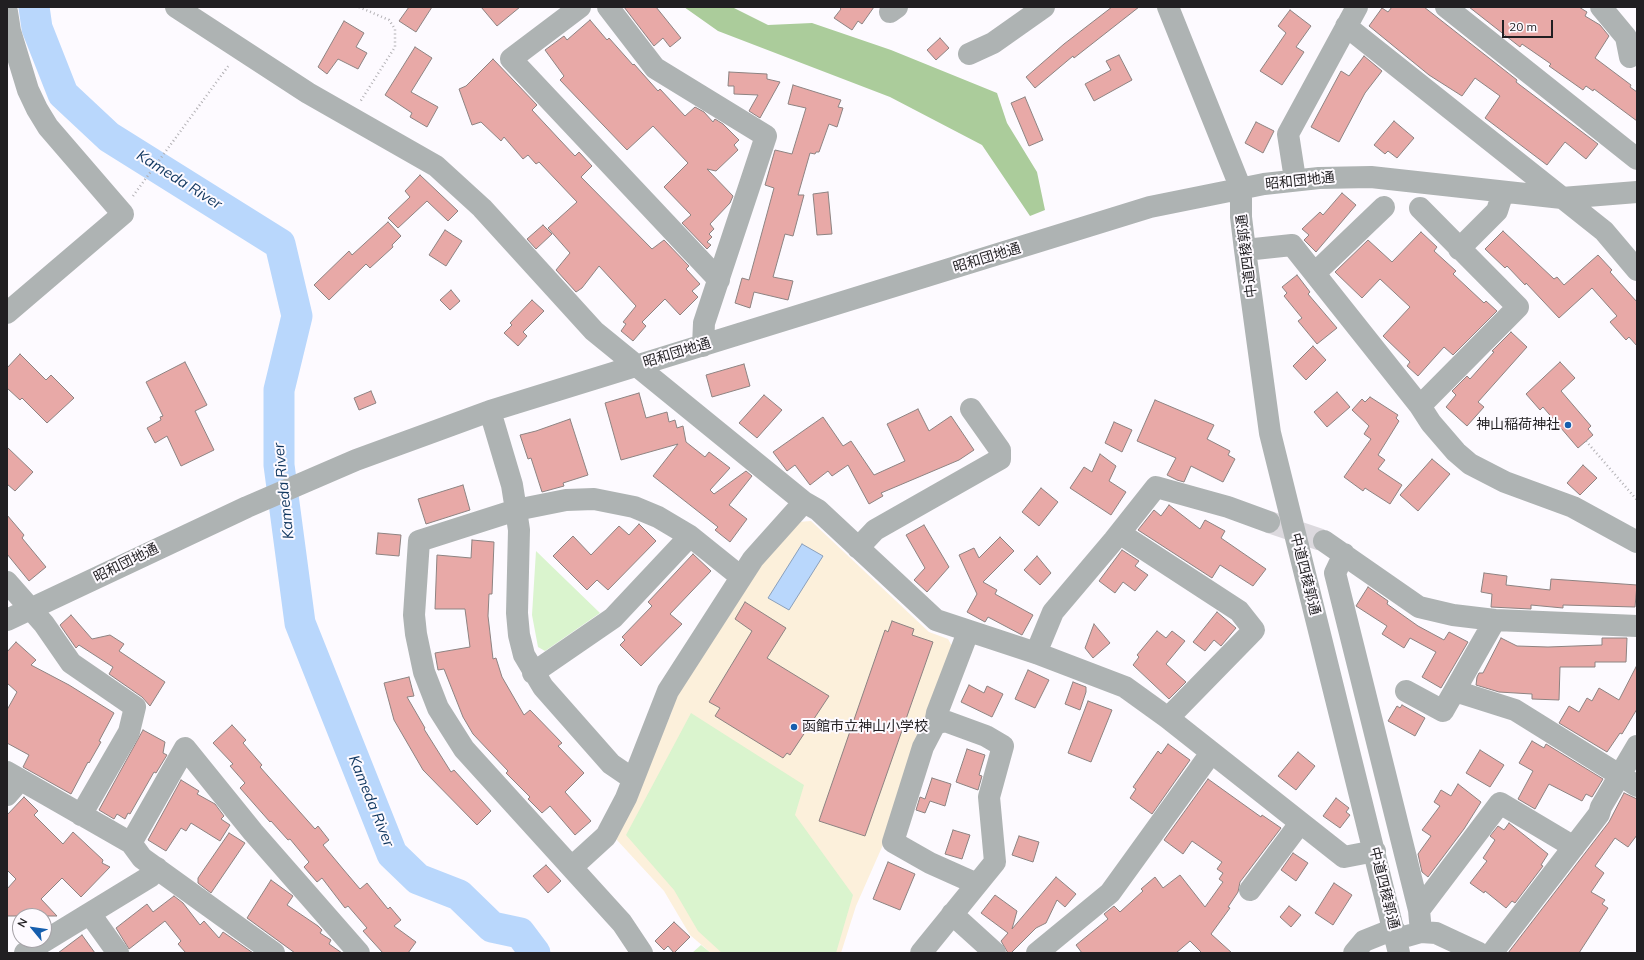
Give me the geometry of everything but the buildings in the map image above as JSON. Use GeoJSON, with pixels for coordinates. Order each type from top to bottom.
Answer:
{"type":"FeatureCollection","features":[{"type":"Feature","properties":{"kind":"street"},"geometry":{"type":"LineString","coordinates":[[176,7],[308,93],[436,166],[482,208],[594,331],[804,502],[818,510],[936,620],[1036,653],[1125,687],[1168,718],[1344,858],[1375,851]]}},
{"type":"Feature","properties":{"kind":"street"},"geometry":{"type":"LineString","coordinates":[[580,7],[511,59],[719,280]]}},
{"type":"Feature","properties":{"kind":"street"},"geometry":{"type":"LineString","coordinates":[[608,7],[655,68],[766,136],[704,323],[703,346]]}},
{"type":"Feature","properties":{"kind":"street"},"geometry":{"type":"LineString","coordinates":[[969,54],[993,43],[1044,7]]}},
{"type":"Feature","properties":{"kind":"street"},"geometry":{"type":"LineString","coordinates":[[1168,7],[1241,189]]}},
{"type":"Feature","properties":{"kind":"street"},"geometry":{"type":"LineString","coordinates":[[1295,179],[1288,134],[1356,7]]}},
{"type":"Feature","properties":{"kind":"street"},"geometry":{"type":"LineString","coordinates":[[1446,7],[1637,159]]}},
{"type":"Feature","properties":{"kind":"street"},"geometry":{"type":"LineString","coordinates":[[1601,7],[1626,37],[1630,57]]}},
{"type":"Feature","properties":{"kind":"street"},"geometry":{"type":"LineString","coordinates":[[7,12],[10,31],[28,90],[37,108],[48,127],[123,214],[7,313]]}},
{"type":"Feature","properties":{"kind":"street"},"geometry":{"type":"LineString","coordinates":[[1346,26],[1604,231],[1637,270]]}},
{"type":"Feature","properties":{"kind":"street","name":"昭和団地通"},"geometry":{"type":"LineString","coordinates":[[7,620],[247,507],[356,460],[490,411],[1150,207],[1295,179],[1371,177],[1562,198],[1637,192]]}},
{"type":"Feature","properties":{"kind":"street","name":"中道四稜郭通"},"geometry":{"type":"LineString","coordinates":[[1241,189],[1241,217],[1270,433],[1396,940]]}},
{"type":"Feature","properties":{"kind":"street"},"geometry":{"type":"LineString","coordinates":[[1459,250],[1497,211],[1503,192]]}},
{"type":"Feature","properties":{"kind":"street"},"geometry":{"type":"LineString","coordinates":[[1315,273],[1384,207]]}},
{"type":"Feature","properties":{"kind":"street"},"geometry":{"type":"LineString","coordinates":[[1420,208],[1459,250],[1518,306],[1420,406]]}},
{"type":"Feature","properties":{"kind":"street"},"geometry":{"type":"LineString","coordinates":[[1245,250],[1292,245],[1420,406],[1431,423],[1456,452],[1470,464],[1505,482],[1573,507],[1637,542]]}},
{"type":"Feature","properties":{"kind":"street"},"geometry":{"type":"LineString","coordinates":[[858,548],[875,530],[1000,459],[1000,450],[972,409]]}},
{"type":"Feature","properties":{"kind":"street"},"geometry":{"type":"LineString","coordinates":[[490,411],[512,486],[516,510],[518,530],[516,613],[524,655],[542,687],[611,764],[633,779]]}},
{"type":"Feature","properties":{"kind":"street"},"geometry":{"type":"LineString","coordinates":[[1036,653],[1053,612],[1114,540],[1156,487],[1228,507],[1269,522]]}},
{"type":"Feature","properties":{"kind":"street"},"geometry":{"type":"LineString","coordinates":[[642,953],[622,923],[572,867],[478,767],[452,732],[438,708],[424,672],[416,634],[414,615],[419,542],[516,510],[566,500],[594,499],[634,507],[658,517],[690,536],[741,577]]}},
{"type":"Feature","properties":{"kind":"street"},"geometry":{"type":"LineString","coordinates":[[572,867],[606,836],[626,798],[668,691],[753,559],[804,502]]}},
{"type":"Feature","properties":{"kind":"street"},"geometry":{"type":"LineString","coordinates":[[533,673],[613,618],[690,536]]}},
{"type":"Feature","properties":{"kind":"street"},"geometry":{"type":"LineString","coordinates":[[1127,538],[1239,610],[1254,630],[1168,718]]}},
{"type":"Feature","properties":{"kind":"street"},"geometry":{"type":"LineString","coordinates":[[1324,540],[1420,607],[1453,614],[1496,620],[1637,626]]}},
{"type":"Feature","properties":{"kind":"street"},"geometry":{"type":"LineString","coordinates":[[1344,554],[1334,573],[1419,910],[1421,932]]}},
{"type":"Feature","properties":{"kind":"street"},"geometry":{"type":"LineString","coordinates":[[7,582],[30,610],[44,624],[71,664],[135,707],[129,732],[81,815]]}},
{"type":"Feature","properties":{"kind":"street"},"geometry":{"type":"LineString","coordinates":[[1406,691],[1443,711],[1496,620]]}},
{"type":"Feature","properties":{"kind":"street"},"geometry":{"type":"LineString","coordinates":[[965,640],[937,713],[935,724],[923,747],[893,842],[930,863],[977,884]]}},
{"type":"Feature","properties":{"kind":"street"},"geometry":{"type":"LineString","coordinates":[[1455,692],[1515,710],[1628,780]]}},
{"type":"Feature","properties":{"kind":"street"},"geometry":{"type":"LineString","coordinates":[[921,953],[995,862],[989,797],[1003,746],[986,736],[945,720],[935,724]]}},
{"type":"Feature","properties":{"kind":"street"},"geometry":{"type":"LineString","coordinates":[[1492,953],[1599,814],[1601,807],[1628,780],[1637,746]]}},
{"type":"Feature","properties":{"kind":"street"},"geometry":{"type":"LineString","coordinates":[[131,843],[185,748],[253,832],[359,953]]}},
{"type":"Feature","properties":{"kind":"street"},"geometry":{"type":"LineString","coordinates":[[1037,953],[1110,893],[1206,760]]}},
{"type":"Feature","properties":{"kind":"street"},"geometry":{"type":"LineString","coordinates":[[11,782],[81,815],[131,843],[142,858],[274,953]]}},
{"type":"Feature","properties":{"kind":"street"},"geometry":{"type":"LineString","coordinates":[[1419,910],[1500,803],[1574,847]]}},
{"type":"Feature","properties":{"kind":"street"},"geometry":{"type":"LineString","coordinates":[[1250,890],[1295,830]]}},
{"type":"Feature","properties":{"kind":"street"},"geometry":{"type":"LineString","coordinates":[[25,953],[152,876],[157,868]]}},
{"type":"Feature","properties":{"kind":"street"},"geometry":{"type":"LineString","coordinates":[[90,914],[118,953]]}},
{"type":"Feature","properties":{"kind":"street"},"geometry":{"type":"LineString","coordinates":[[952,914],[995,953]]}},
{"type":"Feature","properties":{"kind":"street"},"geometry":{"type":"LineString","coordinates":[[1354,953],[1364,941],[1396,940],[1421,932],[1436,933],[1479,953]]}},
{"type":"Feature","properties":{"kind":"path"},"geometry":{"type":"LineString","coordinates":[[350,118],[395,47],[395,29],[389,20],[358,7]]}},
{"type":"Feature","properties":{"kind":"path"},"geometry":{"type":"LineString","coordinates":[[132,197],[231,62]]}},
{"type":"Feature","properties":{"kind":"path"},"geometry":{"type":"LineString","coordinates":[[1586,441],[1637,500]]}},
{"type":"Feature","properties":{"kind":"shaded area","name":"函館市立神山小学校"},"geometry":{"type":"Polygon","coordinates":[[[811,521],[929,632],[948,639],[953,648],[938,690],[914,742],[882,847],[856,906],[841,953],[711,953],[690,935],[664,891],[616,839],[672,711],[676,695],[763,563],[798,522],[811,521]]]}},
{"type":"Feature","properties":{"kind":"green space"},"geometry":{"type":"Polygon","coordinates":[[[684,7],[732,7],[768,25],[812,23],[891,50],[997,93],[1007,123],[1037,172],[1045,210],[1030,216],[982,145],[890,97],[718,31],[684,7]]]}},
{"type":"Feature","properties":{"kind":"green space"},"geometry":{"type":"Polygon","coordinates":[[[536,551],[600,613],[545,651],[538,647],[532,615],[536,551]]]}},
{"type":"Feature","properties":{"kind":"green space"},"geometry":{"type":"Polygon","coordinates":[[[691,713],[804,785],[795,815],[853,895],[836,953],[722,953],[698,931],[674,890],[626,835],[691,713]]]}},
{"type":"Feature","properties":{"kind":"green space"},"geometry":{"type":"Polygon","coordinates":[[[701,945],[711,953],[692,953],[701,945]]]}},
{"type":"Feature","properties":{"kind":"water"},"geometry":{"type":"Polygon","coordinates":[[[802,544],[823,556],[789,610],[768,598],[802,544]]]}},
{"type":"Feature","properties":{"kind":"waterway","name":"Kameda River"},"geometry":{"type":"LineString","coordinates":[[34,7],[37,28],[63,94],[109,137],[280,244],[297,316],[279,390],[279,465],[300,623],[392,854],[418,879],[459,895],[492,927],[520,933],[535,953]]}},
{"type":"Feature","properties":{"kind":"tunnel"},"geometry":{"type":"LineString","coordinates":[[1269,522],[1324,541]]}},
{"type":"Feature","properties":{"kind":"place","name":"神山稲荷神社"},"geometry":{"type":"Point","coordinates":[1568,425]}},
{"type":"Feature","properties":{"kind":"place","name":"函館市立神山小学校"},"geometry":{"type":"Point","coordinates":[794,727]}}]}
